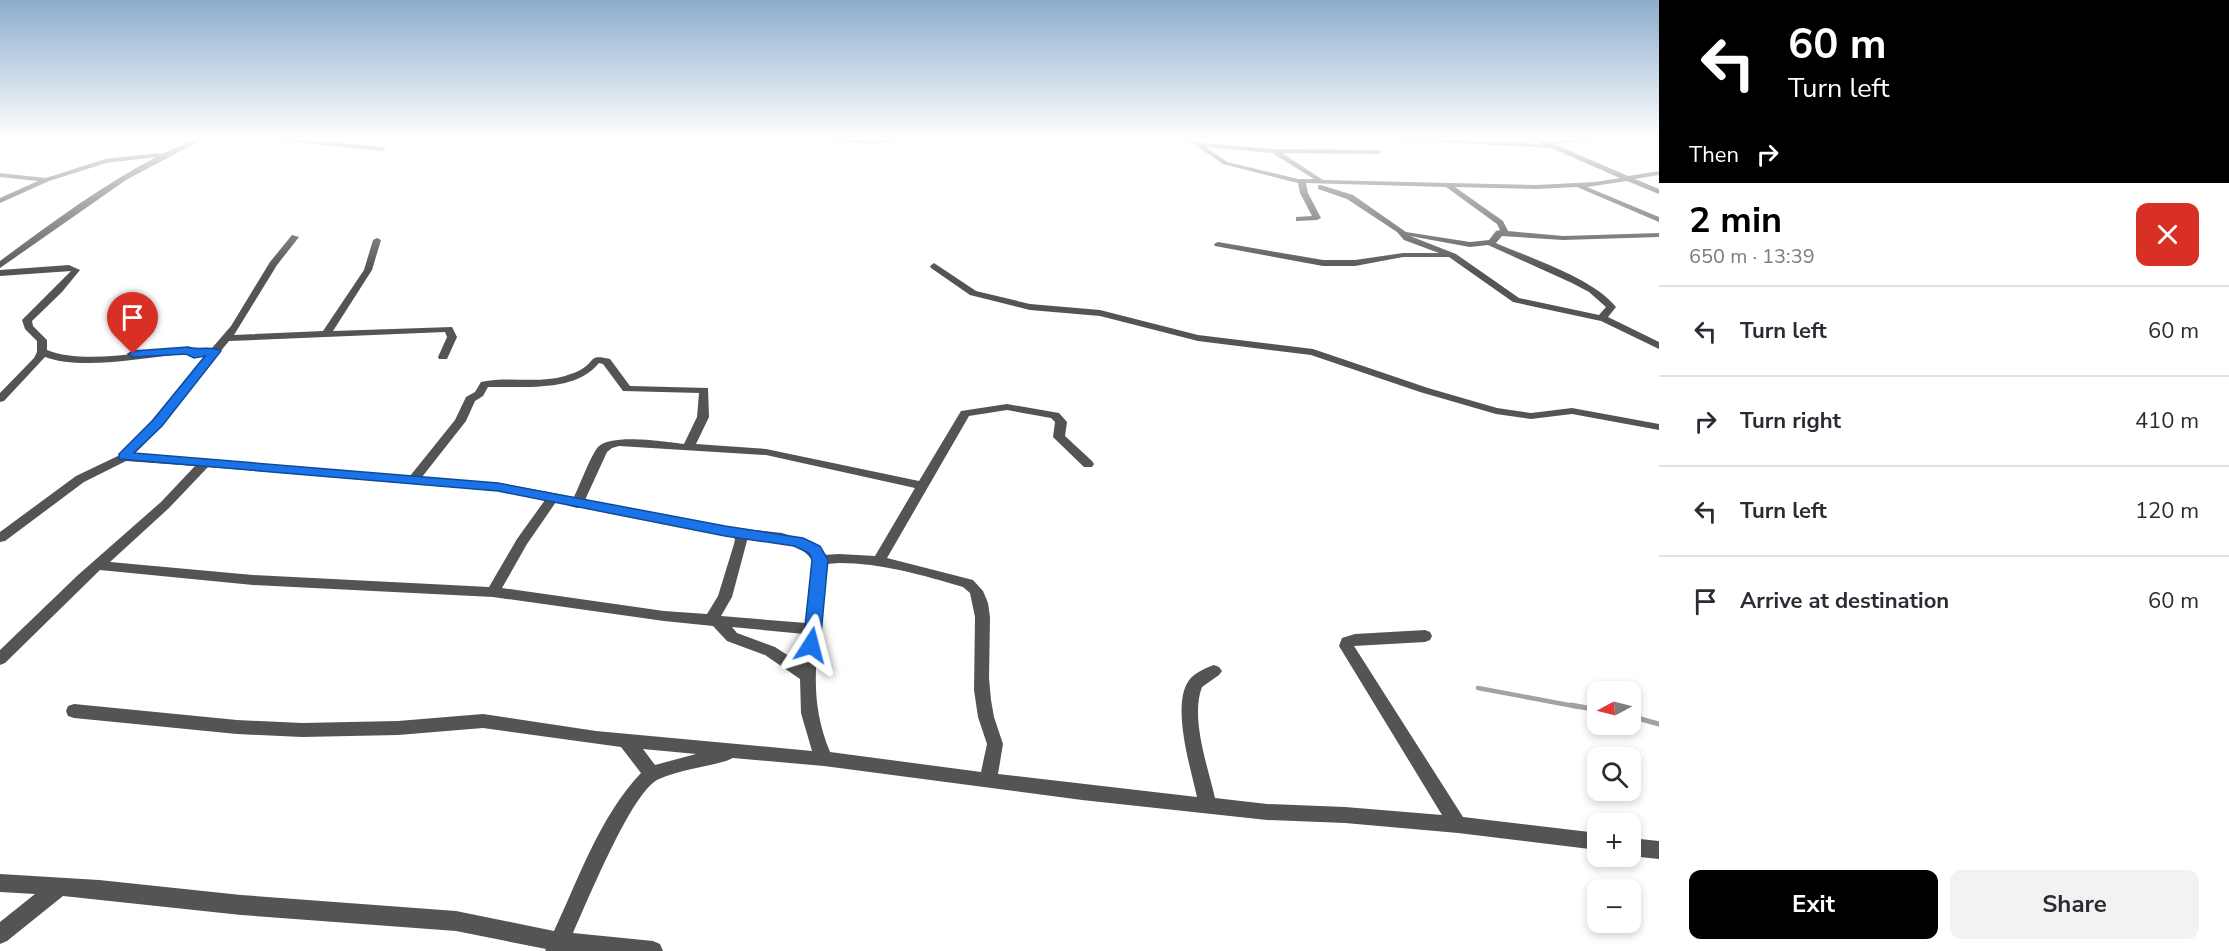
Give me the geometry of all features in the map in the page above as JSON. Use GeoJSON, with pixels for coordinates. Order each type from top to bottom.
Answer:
{"type":"FeatureCollection","features":[{"type":"Feature","properties":{"kind":"street"},"geometry":{"type":"LineString","coordinates":[[0,201],[41,182]]}},
{"type":"Feature","properties":{"kind":"street"},"geometry":{"type":"LineString","coordinates":[[0,265],[118,182]]}},
{"type":"Feature","properties":{"kind":"street"},"geometry":{"type":"LineString","coordinates":[[1336,182],[1449,186],[1576,185],[1599,182]]}},
{"type":"Feature","properties":{"kind":"street"},"geometry":{"type":"LineString","coordinates":[[1636,182],[1659,192]]}},
{"type":"Feature","properties":{"kind":"street"},"geometry":{"type":"LineString","coordinates":[[1299,219],[1317,218],[1304,193],[1302,183],[1350,197],[1410,239],[1453,256],[1516,300],[1602,318],[1636,332],[1659,346]]}},
{"type":"Feature","properties":{"kind":"street"},"geometry":{"type":"LineString","coordinates":[[6,185],[25,189]]}},
{"type":"Feature","properties":{"kind":"street"},"geometry":{"type":"LineString","coordinates":[[1576,185],[1659,219]]}},
{"type":"Feature","properties":{"kind":"street"},"geometry":{"type":"LineString","coordinates":[[1449,186],[1500,223],[1504,231],[1490,243]]}},
{"type":"Feature","properties":{"kind":"street"},"geometry":{"type":"LineString","coordinates":[[1500,233],[1557,238],[1659,235]]}},
{"type":"Feature","properties":{"kind":"street"},"geometry":{"type":"LineString","coordinates":[[1402,234],[1423,234],[1471,244],[1490,243],[1577,282],[1606,301],[1611,307],[1602,318]]}},
{"type":"Feature","properties":{"kind":"street"},"geometry":{"type":"LineString","coordinates":[[0,538],[80,479],[124,457],[157,423],[226,338],[273,264],[295,237]]}},
{"type":"Feature","properties":{"kind":"street"},"geometry":{"type":"LineString","coordinates":[[326,334],[368,270],[377,240]]}},
{"type":"Feature","properties":{"kind":"street"},"geometry":{"type":"LineString","coordinates":[[1218,244],[1323,263],[1355,263],[1403,255],[1453,256]]}},
{"type":"Feature","properties":{"kind":"street"},"geometry":{"type":"LineString","coordinates":[[0,257],[14,255]]}},
{"type":"Feature","properties":{"kind":"street"},"geometry":{"type":"LineString","coordinates":[[934,266],[973,293],[1030,306],[1100,313],[1198,338],[1313,352],[1424,390],[1496,411],[1531,416],[1572,411],[1659,427]]}},
{"type":"Feature","properties":{"kind":"street"},"geometry":{"type":"LineString","coordinates":[[0,273],[69,268],[76,270],[50,296],[41,310],[27,320],[28,327],[42,340],[42,351],[39,359],[0,399]]}},
{"type":"Feature","properties":{"kind":"street"},"geometry":{"type":"LineString","coordinates":[[226,338],[449,329],[452,337],[443,357]]}},
{"type":"Feature","properties":{"kind":"street"},"geometry":{"type":"LineString","coordinates":[[42,351],[58,358],[90,360],[133,354],[188,351],[194,354],[215,351]]}},
{"type":"Feature","properties":{"kind":"street"},"geometry":{"type":"LineString","coordinates":[[413,481],[460,421],[470,399],[479,394],[485,384],[542,383],[566,379],[587,371],[596,360],[606,361],[627,389],[704,390],[703,417],[688,448]]}},
{"type":"Feature","properties":{"kind":"street"},"geometry":{"type":"LineString","coordinates":[[880,559],[963,416],[998,408],[1055,415],[1061,422],[1059,437],[1088,464]]}},
{"type":"Feature","properties":{"kind":"street"},"geometry":{"type":"LineString","coordinates":[[577,504],[594,463],[608,445],[766,452],[924,486]]}},
{"type":"Feature","properties":{"kind":"street"},"geometry":{"type":"LineString","coordinates":[[124,457],[498,487],[577,504],[797,541],[815,550],[820,560],[808,678],[808,708],[812,728],[824,759]]}},
{"type":"Feature","properties":{"kind":"street"},"geometry":{"type":"LineString","coordinates":[[0,659],[97,565],[165,505],[205,463]]}},
{"type":"Feature","properties":{"kind":"street"},"geometry":{"type":"LineString","coordinates":[[493,592],[522,542],[552,499]]}},
{"type":"Feature","properties":{"kind":"street"},"geometry":{"type":"LineString","coordinates":[[713,620],[725,597],[741,544],[742,538],[735,532]]}},
{"type":"Feature","properties":{"kind":"street"},"geometry":{"type":"LineString","coordinates":[[820,560],[840,557],[880,559],[968,583],[978,593],[983,640],[980,681],[986,718],[994,736],[995,748],[988,780]]}},
{"type":"Feature","properties":{"kind":"street"},"geometry":{"type":"LineString","coordinates":[[97,565],[253,580],[493,592],[633,612],[814,629]]}},
{"type":"Feature","properties":{"kind":"street"},"geometry":{"type":"LineString","coordinates":[[713,620],[732,637],[770,651],[808,678]]}},
{"type":"Feature","properties":{"kind":"street"},"geometry":{"type":"LineString","coordinates":[[1425,636],[1354,639],[1347,642],[1346,646],[1458,825]]}},
{"type":"Feature","properties":{"kind":"street"},"geometry":{"type":"LineString","coordinates":[[1208,805],[1190,717],[1190,696],[1195,683],[1214,671]]}},
{"type":"Feature","properties":{"kind":"street"},"geometry":{"type":"LineString","coordinates":[[74,711],[237,727],[302,729],[398,728],[483,721],[626,741],[824,759],[1267,812],[1345,815],[1458,825],[1587,841]]}},
{"type":"Feature","properties":{"kind":"street"},"geometry":{"type":"LineString","coordinates":[[626,741],[652,773]]}},
{"type":"Feature","properties":{"kind":"street"},"geometry":{"type":"LineString","coordinates":[[556,947],[611,829],[638,788],[652,773],[738,751]]}},
{"type":"Feature","properties":{"kind":"street"},"geometry":{"type":"LineString","coordinates":[[1641,848],[1659,850]]}},
{"type":"Feature","properties":{"kind":"street"},"geometry":{"type":"LineString","coordinates":[[0,882],[241,905],[456,921],[556,947],[653,951]]}},
{"type":"Feature","properties":{"kind":"street"},"geometry":{"type":"LineString","coordinates":[[0,934],[60,887]]}},
{"type":"Feature","properties":{"kind":"waterway"},"geometry":{"type":"LineString","coordinates":[[1478,688],[1579,707]]}},
{"type":"Feature","properties":{"kind":"waterway"},"geometry":{"type":"LineString","coordinates":[[1571,705],[1587,708]]}},
{"type":"Feature","properties":{"kind":"waterway"},"geometry":{"type":"LineString","coordinates":[[1641,719],[1659,724]]}},
{"type":"Feature","properties":{"kind":"route"},"geometry":{"type":"LineString","coordinates":[[133,354],[188,351],[194,354],[215,351],[157,423],[124,457],[498,487],[725,531],[797,541],[815,550],[820,560],[811,645]]}}]}
